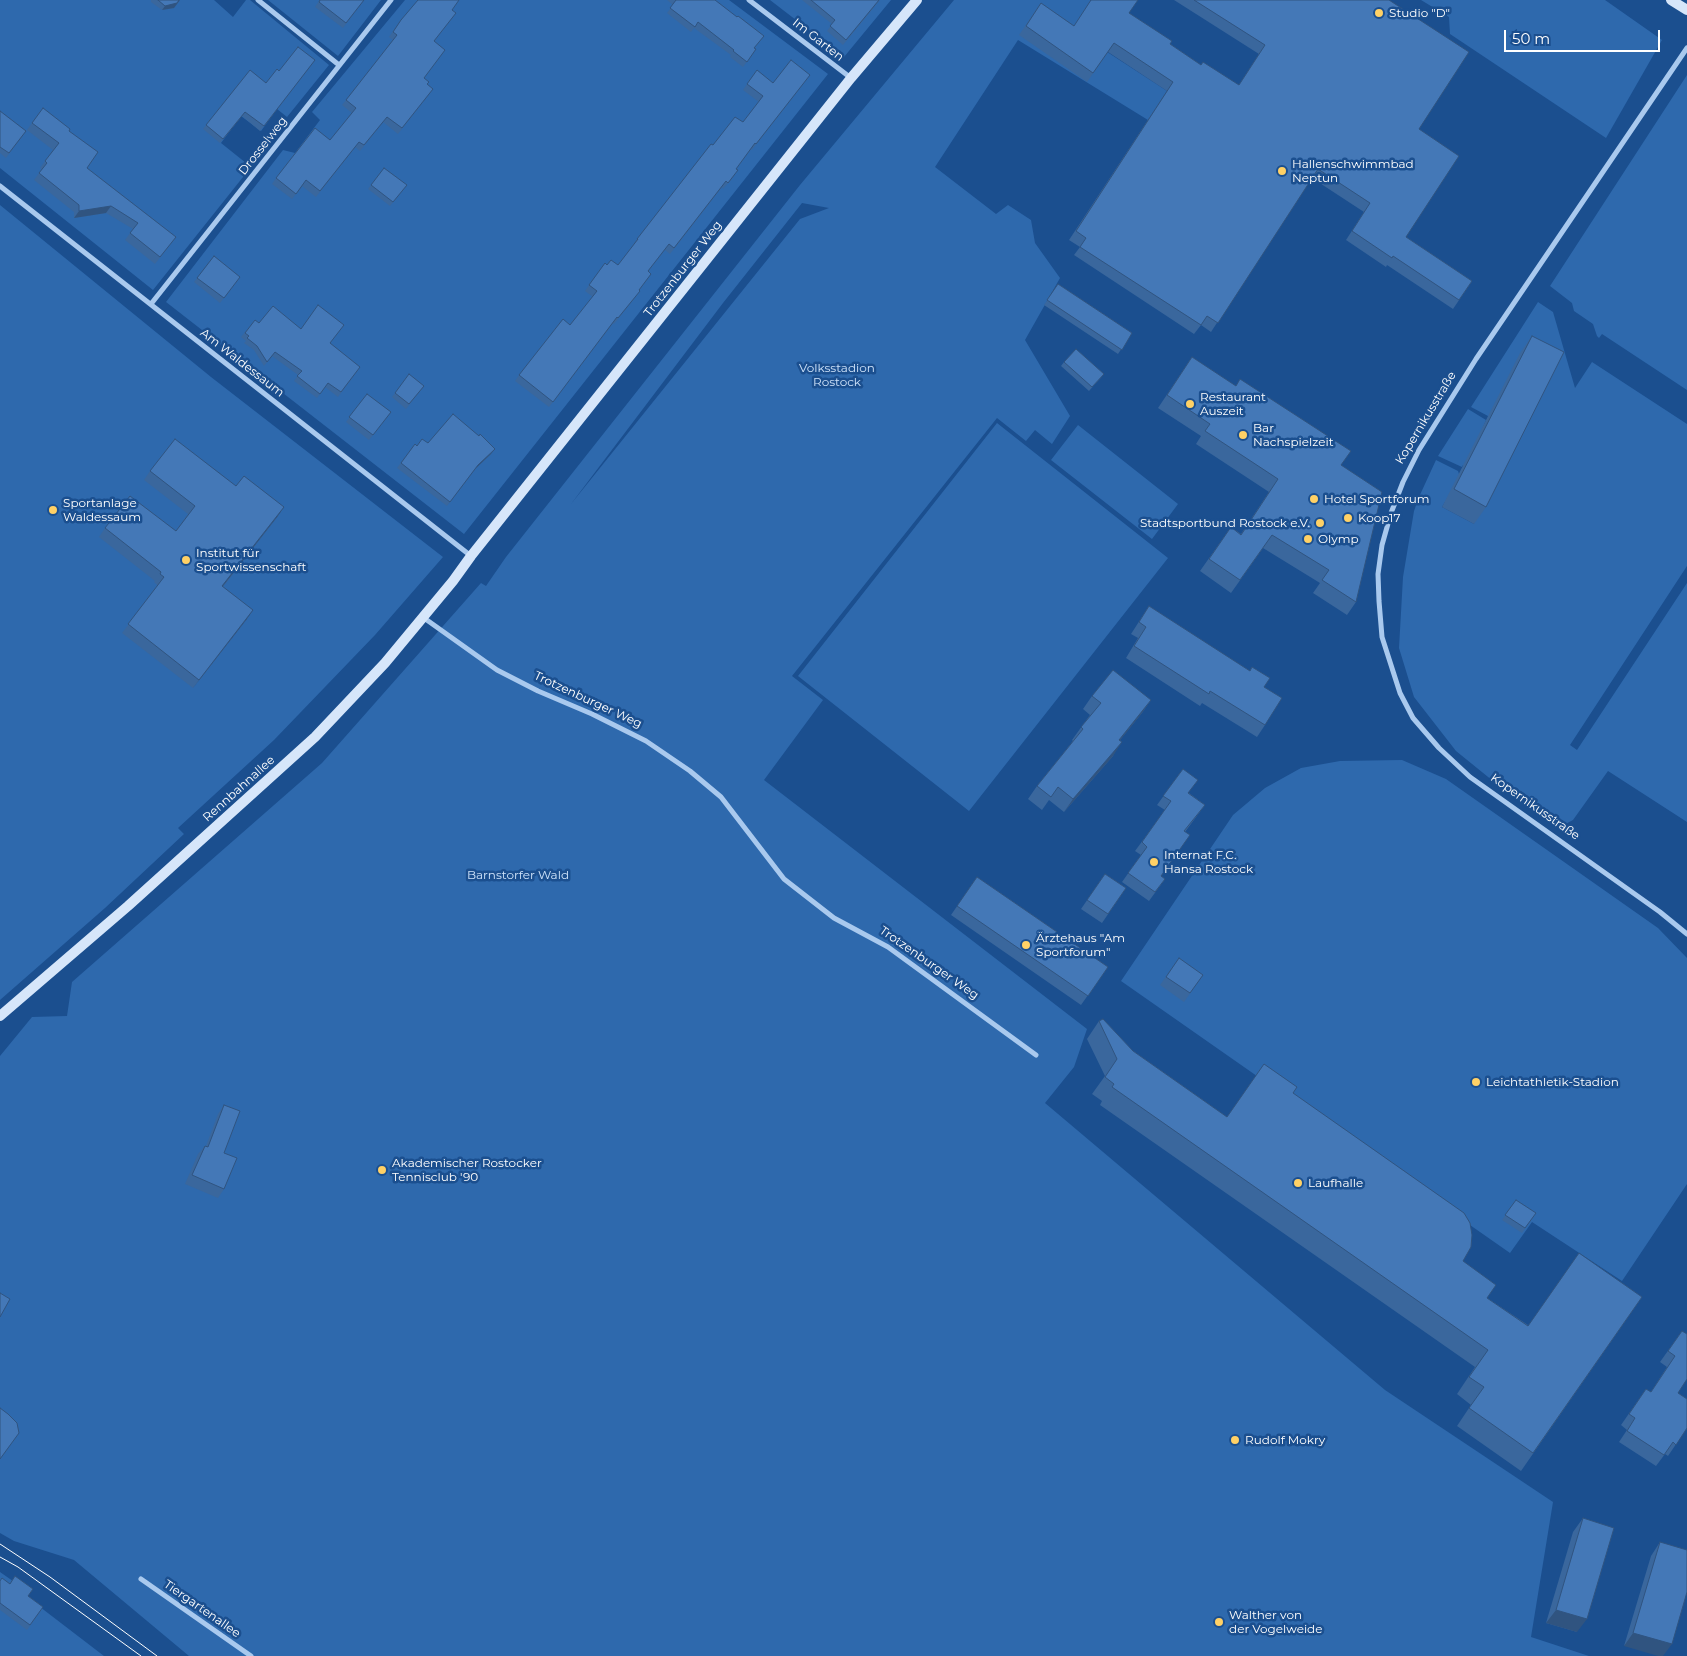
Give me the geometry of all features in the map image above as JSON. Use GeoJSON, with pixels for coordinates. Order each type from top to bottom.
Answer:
{"type":"FeatureCollection","features":[{"type":"Feature","properties":{"kind":"street"},"geometry":{"type":"LineString","coordinates":[[258,0],[339,65]]}},
{"type":"Feature","properties":{"kind":"street","name":"Drosselweg"},"geometry":{"type":"LineString","coordinates":[[151,304],[391,0]]}},
{"type":"Feature","properties":{"kind":"street","name":"Im Garten"},"geometry":{"type":"LineString","coordinates":[[749,0],[851,78]]}},
{"type":"Feature","properties":{"kind":"street","name":"Trotzenburger Weg"},"geometry":{"type":"LineString","coordinates":[[471,556],[851,78],[917,0]]}},
{"type":"Feature","properties":{"kind":"street"},"geometry":{"type":"LineString","coordinates":[[1671,0],[1687,10]]}},
{"type":"Feature","properties":{"kind":"street","name":"Kopernikusstraße"},"geometry":{"type":"LineString","coordinates":[[1687,48],[1482,350],[1419,450],[1403,482],[1391,513],[1382,545],[1378,574],[1378,601],[1382,637],[1400,693],[1418,724],[1439,748],[1470,777],[1660,912],[1687,934]]}},
{"type":"Feature","properties":{"kind":"street","name":"Am Waldessaum"},"geometry":{"type":"LineString","coordinates":[[0,186],[471,556]]}},
{"type":"Feature","properties":{"kind":"street","name":"Rennbahnallee"},"geometry":{"type":"LineString","coordinates":[[0,1016],[128,906],[315,737],[385,663],[424,618],[471,556]]}},
{"type":"Feature","properties":{"kind":"street","name":"Trotzenburger Weg"},"geometry":{"type":"LineString","coordinates":[[424,618],[497,670],[646,741],[690,771],[721,798],[784,879],[834,918],[888,947],[1036,1055]]}},
{"type":"Feature","properties":{"kind":"street","name":"Tiergartenallee"},"geometry":{"type":"LineString","coordinates":[[141,1579],[251,1656]]}},
{"type":"Feature","properties":{"kind":"green space"},"geometry":{"type":"Polygon","coordinates":[[[0,0],[214,0],[233,17],[246,0],[250,0],[329,65],[287,117],[277,109],[261,131],[241,116],[221,143],[251,167],[153,290],[0,168],[0,0]]]}},
{"type":"Feature","properties":{"kind":"green space"},"geometry":{"type":"Polygon","coordinates":[[[268,0],[381,0],[338,56],[268,0]]]}},
{"type":"Feature","properties":{"kind":"green space"},"geometry":{"type":"Polygon","coordinates":[[[405,0],[729,0],[828,74],[464,534],[166,302],[283,150],[295,153],[320,120],[312,112],[405,0]]]}},
{"type":"Feature","properties":{"kind":"green space"},"geometry":{"type":"Polygon","coordinates":[[[770,0],[891,0],[844,57],[770,0]]]}},
{"type":"Feature","properties":{"kind":"green space","name":"Barnstorfer Wald"},"geometry":{"type":"Polygon","coordinates":[[[954,0],[1090,0],[1098,46],[1167,91],[1148,120],[1018,40],[935,167],[996,214],[1008,205],[1031,220],[1035,243],[1060,278],[1025,340],[1070,416],[1052,444],[1035,430],[1026,441],[997,418],[792,676],[823,700],[764,780],[1087,1029],[1074,1067],[1045,1103],[1385,1390],[1553,1502],[1531,1637],[1589,1656],[189,1656],[74,1560],[14,1541],[0,1533],[0,1056],[32,1017],[67,1016],[72,982],[322,763],[481,583],[486,586],[506,557],[800,185],[954,0]],[[802,203],[723,303],[571,504],[800,219],[829,208],[802,203]]]}},
{"type":"Feature","properties":{"kind":"green space"},"geometry":{"type":"Polygon","coordinates":[[[1421,0],[1605,0],[1662,40],[1606,138],[1450,34],[1449,17],[1421,0]]]}},
{"type":"Feature","properties":{"kind":"green space"},"geometry":{"type":"Polygon","coordinates":[[[1687,75],[1687,390],[1602,334],[1599,338],[1593,324],[1574,311],[1572,303],[1550,286],[1687,75]]]}},
{"type":"Feature","properties":{"kind":"green space"},"geometry":{"type":"Polygon","coordinates":[[[0,205],[211,377],[443,557],[375,635],[274,740],[178,828],[184,834],[105,908],[0,1000],[0,205]]]}},
{"type":"Feature","properties":{"kind":"green space"},"geometry":{"type":"Polygon","coordinates":[[[1538,302],[1553,312],[1575,388],[1592,362],[1687,424],[1687,566],[1570,745],[1577,750],[1687,583],[1687,822],[1608,771],[1573,820],[1560,827],[1514,798],[1456,751],[1414,697],[1399,648],[1403,577],[1414,511],[1419,497],[1436,460],[1458,471],[1461,475],[1442,507],[1474,524],[1488,416],[1471,407],[1538,302]]]}},
{"type":"Feature","properties":{"kind":"green space"},"geometry":{"type":"Polygon","coordinates":[[[1468,409],[1486,420],[1467,467],[1463,465],[1462,467],[1438,456],[1468,409]]]}},
{"type":"Feature","properties":{"kind":"green space"},"geometry":{"type":"Polygon","coordinates":[[[997,423],[1168,558],[969,811],[798,676],[997,423]]]}},
{"type":"Feature","properties":{"kind":"green space"},"geometry":{"type":"Polygon","coordinates":[[[1078,425],[1178,504],[1152,539],[1051,460],[1078,425]]]}},
{"type":"Feature","properties":{"kind":"green space","name":"Leichtathletik-Stadion"},"geometry":{"type":"Polygon","coordinates":[[[1402,760],[1446,779],[1658,928],[1687,958],[1687,1184],[1622,1281],[1532,1222],[1510,1253],[1121,981],[1233,815],[1265,788],[1301,768],[1340,761],[1402,760]]]}},
{"type":"Feature","properties":{"kind":"green space"},"geometry":{"type":"Polygon","coordinates":[[[0,1572],[30,1593],[27,1597],[104,1656],[0,1656],[0,1572]]]}},
{"type":"Feature","properties":{"kind":"building"},"geometry":{"type":"Polygon","coordinates":[[[158,0],[179,0],[177,3],[165,6],[158,0]]]}},
{"type":"Feature","properties":{"kind":"building"},"geometry":{"type":"Polygon","coordinates":[[[320,0],[364,0],[346,23],[319,2],[320,0]]]}},
{"type":"Feature","properties":{"kind":"building"},"geometry":{"type":"Polygon","coordinates":[[[418,0],[459,0],[452,10],[456,13],[434,41],[445,50],[424,78],[433,89],[402,128],[387,117],[364,145],[359,142],[320,191],[306,180],[296,194],[276,178],[315,128],[330,140],[356,108],[346,100],[397,35],[393,32],[418,0]]]}},
{"type":"Feature","properties":{"kind":"building"},"geometry":{"type":"Polygon","coordinates":[[[676,0],[715,0],[764,36],[754,48],[756,49],[747,62],[698,22],[695,27],[670,8],[676,0]]]}},
{"type":"Feature","properties":{"kind":"building"},"geometry":{"type":"Polygon","coordinates":[[[811,0],[879,0],[846,40],[830,26],[835,20],[811,0]]]}},
{"type":"Feature","properties":{"kind":"building","name":"Hallenschwimmbad Neptun"},"geometry":{"type":"Polygon","coordinates":[[[1091,0],[1138,0],[1129,13],[1172,41],[1170,44],[1201,65],[1203,62],[1239,85],[1265,45],[1194,0],[1389,0],[1469,52],[1419,129],[1459,156],[1406,237],[1472,281],[1459,300],[1352,231],[1370,203],[1318,169],[1218,323],[1207,316],[1201,325],[1080,247],[1086,238],[1076,231],[1173,82],[1114,43],[1093,73],[1026,26],[1041,3],[1074,26],[1091,0]]]}},
{"type":"Feature","properties":{"kind":"building"},"geometry":{"type":"Polygon","coordinates":[[[298,47],[315,60],[264,126],[245,112],[223,139],[206,125],[250,70],[266,83],[277,69],[279,71],[298,47]]]}},
{"type":"Feature","properties":{"kind":"building"},"geometry":{"type":"Polygon","coordinates":[[[791,60],[810,75],[755,143],[728,183],[726,181],[674,248],[669,244],[648,271],[651,274],[640,291],[617,317],[553,402],[519,375],[563,319],[570,325],[597,291],[589,285],[605,263],[607,265],[611,260],[618,265],[711,144],[713,145],[735,117],[743,122],[763,96],[747,84],[757,70],[773,83],[791,60]]]}},
{"type":"Feature","properties":{"kind":"building"},"geometry":{"type":"Polygon","coordinates":[[[43,108],[70,129],[69,131],[98,152],[87,168],[176,237],[160,257],[130,233],[138,223],[111,206],[79,211],[79,205],[39,173],[47,163],[45,161],[59,143],[32,123],[43,108]]]}},
{"type":"Feature","properties":{"kind":"building"},"geometry":{"type":"Polygon","coordinates":[[[0,111],[26,131],[9,153],[0,147],[0,111]]]}},
{"type":"Feature","properties":{"kind":"building"},"geometry":{"type":"Polygon","coordinates":[[[384,168],[407,185],[393,202],[371,185],[384,168]]]}},
{"type":"Feature","properties":{"kind":"building"},"geometry":{"type":"Polygon","coordinates":[[[214,256],[240,277],[224,298],[197,278],[214,256]]]}},
{"type":"Feature","properties":{"kind":"building"},"geometry":{"type":"Polygon","coordinates":[[[1058,284],[1132,333],[1122,350],[1047,300],[1058,284]]]}},
{"type":"Feature","properties":{"kind":"building"},"geometry":{"type":"Polygon","coordinates":[[[318,305],[344,325],[330,343],[360,367],[341,392],[328,383],[320,394],[297,376],[302,371],[275,352],[267,362],[257,346],[247,338],[249,336],[245,333],[255,320],[259,323],[273,306],[301,329],[318,305]]]}},
{"type":"Feature","properties":{"kind":"building"},"geometry":{"type":"Polygon","coordinates":[[[1532,336],[1564,352],[1486,507],[1454,489],[1532,336]]]}},
{"type":"Feature","properties":{"kind":"building"},"geometry":{"type":"Polygon","coordinates":[[[1076,349],[1104,374],[1092,387],[1064,362],[1076,349]]]}},
{"type":"Feature","properties":{"kind":"building","name":"Hotel Sportforum"},"geometry":{"type":"Polygon","coordinates":[[[1192,357],[1236,386],[1240,379],[1351,451],[1341,465],[1382,492],[1356,602],[1322,580],[1329,570],[1272,535],[1240,580],[1209,559],[1231,527],[1241,535],[1278,479],[1205,431],[1210,424],[1167,395],[1192,357]]]}},
{"type":"Feature","properties":{"kind":"building"},"geometry":{"type":"Polygon","coordinates":[[[409,374],[424,386],[409,404],[395,393],[409,374]]]}},
{"type":"Feature","properties":{"kind":"building"},"geometry":{"type":"Polygon","coordinates":[[[367,394],[391,412],[373,435],[349,417],[367,394]]]}},
{"type":"Feature","properties":{"kind":"building"},"geometry":{"type":"Polygon","coordinates":[[[453,414],[479,436],[480,434],[495,449],[478,465],[450,502],[401,463],[415,444],[417,446],[422,439],[428,443],[453,414]]]}},
{"type":"Feature","properties":{"kind":"building","name":"Institut für Sportwissenschaft"},"geometry":{"type":"Polygon","coordinates":[[[175,439],[236,486],[244,476],[284,507],[222,586],[253,610],[199,680],[128,624],[164,577],[160,574],[161,572],[105,528],[130,496],[176,531],[195,506],[150,471],[175,439]]]}},
{"type":"Feature","properties":{"kind":"building"},"geometry":{"type":"Polygon","coordinates":[[[1149,606],[1250,671],[1252,667],[1270,678],[1264,687],[1282,698],[1265,725],[1210,691],[1209,694],[1134,646],[1146,627],[1139,622],[1149,606]]]}},
{"type":"Feature","properties":{"kind":"building"},"geometry":{"type":"Polygon","coordinates":[[[1113,670],[1151,700],[1119,740],[1122,742],[1073,799],[1058,787],[1051,797],[1037,786],[1083,729],[1081,727],[1101,703],[1092,696],[1113,670]]]}},
{"type":"Feature","properties":{"kind":"building"},"geometry":{"type":"Polygon","coordinates":[[[1183,769],[1198,780],[1188,793],[1205,805],[1184,831],[1190,835],[1161,876],[1165,879],[1155,892],[1128,873],[1147,847],[1142,842],[1171,801],[1163,796],[1183,769]]]}},
{"type":"Feature","properties":{"kind":"building"},"geometry":{"type":"Polygon","coordinates":[[[1105,874],[1126,888],[1108,914],[1087,900],[1105,874]]]}},
{"type":"Feature","properties":{"kind":"building","name":"Ärztehaus \"Am Sportforum\""},"geometry":{"type":"Polygon","coordinates":[[[977,877],[1108,967],[1088,996],[957,906],[977,877]]]}},
{"type":"Feature","properties":{"kind":"building"},"geometry":{"type":"Polygon","coordinates":[[[1179,958],[1203,975],[1190,993],[1166,977],[1179,958]]]}},
{"type":"Feature","properties":{"kind":"building"},"geometry":{"type":"Polygon","coordinates":[[[1103,1019],[1133,1051],[1227,1117],[1264,1064],[1297,1087],[1293,1093],[1464,1213],[1470,1223],[1472,1235],[1471,1247],[1463,1261],[1496,1285],[1487,1298],[1528,1326],[1579,1253],[1642,1297],[1533,1453],[1469,1408],[1484,1387],[1469,1377],[1488,1350],[1112,1087],[1114,1084],[1105,1077],[1117,1059],[1099,1021],[1103,1019]]]}},
{"type":"Feature","properties":{"kind":"building"},"geometry":{"type":"Polygon","coordinates":[[[224,1105],[240,1111],[224,1153],[237,1158],[224,1189],[192,1175],[205,1146],[208,1147],[224,1105]]]}},
{"type":"Feature","properties":{"kind":"building"},"geometry":{"type":"Polygon","coordinates":[[[1516,1200],[1536,1213],[1525,1228],[1505,1215],[1516,1200]]]}},
{"type":"Feature","properties":{"kind":"building"},"geometry":{"type":"Polygon","coordinates":[[[0,1293],[10,1299],[0,1317],[0,1293]]]}},
{"type":"Feature","properties":{"kind":"building"},"geometry":{"type":"Polygon","coordinates":[[[1682,1331],[1687,1334],[1687,1379],[1678,1393],[1687,1399],[1687,1428],[1676,1445],[1673,1442],[1664,1455],[1627,1431],[1635,1418],[1629,1414],[1646,1389],[1651,1392],[1675,1356],[1668,1351],[1682,1331]]]}},
{"type":"Feature","properties":{"kind":"building"},"geometry":{"type":"Polygon","coordinates":[[[0,1408],[17,1423],[19,1433],[0,1459],[0,1408]]]}},
{"type":"Feature","properties":{"kind":"building"},"geometry":{"type":"Polygon","coordinates":[[[1583,1518],[1614,1528],[1587,1619],[1556,1610],[1583,1518]]]}},
{"type":"Feature","properties":{"kind":"building"},"geometry":{"type":"Polygon","coordinates":[[[1660,1542],[1687,1550],[1687,1592],[1672,1644],[1633,1633],[1660,1542]]]}},
{"type":"Feature","properties":{"kind":"building"},"geometry":{"type":"Polygon","coordinates":[[[15,1576],[33,1589],[28,1596],[43,1607],[30,1625],[0,1603],[0,1581],[2,1578],[10,1584],[15,1576]]]}},
{"type":"Feature","properties":{"kind":"tram line"},"geometry":{"type":"LineString","coordinates":[[0,1544],[50,1577],[157,1656]]}},
{"type":"Feature","properties":{"kind":"tram line"},"geometry":{"type":"LineString","coordinates":[[0,1557],[18,1567],[141,1656]]}},
{"type":"Feature","properties":{"kind":"place","name":"Studio \"D\""},"geometry":{"type":"Point","coordinates":[1379,13]}},
{"type":"Feature","properties":{"kind":"place","name":"Hallenschwimmbad Neptun"},"geometry":{"type":"Point","coordinates":[1282,171]}},
{"type":"Feature","properties":{"kind":"place","name":"Restaurant Auszeit"},"geometry":{"type":"Point","coordinates":[1190,404]}},
{"type":"Feature","properties":{"kind":"place","name":"Bar Nachspielzeit"},"geometry":{"type":"Point","coordinates":[1243,435]}},
{"type":"Feature","properties":{"kind":"place","name":"Hotel Sportforum"},"geometry":{"type":"Point","coordinates":[1314,499]}},
{"type":"Feature","properties":{"kind":"place","name":"Sportanlage Waldessaum"},"geometry":{"type":"Point","coordinates":[53,510]}},
{"type":"Feature","properties":{"kind":"place","name":"Koop17"},"geometry":{"type":"Point","coordinates":[1348,518]}},
{"type":"Feature","properties":{"kind":"place","name":"Stadtsportbund Rostock e.V."},"geometry":{"type":"Point","coordinates":[1320,523]}},
{"type":"Feature","properties":{"kind":"place","name":"Olymp"},"geometry":{"type":"Point","coordinates":[1308,539]}},
{"type":"Feature","properties":{"kind":"place","name":"Institut für Sportwissenschaft"},"geometry":{"type":"Point","coordinates":[186,560]}},
{"type":"Feature","properties":{"kind":"place","name":"Internat F.C. Hansa Rostock"},"geometry":{"type":"Point","coordinates":[1154,862]}},
{"type":"Feature","properties":{"kind":"place","name":"Ärztehaus \"Am Sportforum\""},"geometry":{"type":"Point","coordinates":[1026,945]}},
{"type":"Feature","properties":{"kind":"place","name":"Leichtathletik-Stadion"},"geometry":{"type":"Point","coordinates":[1476,1082]}},
{"type":"Feature","properties":{"kind":"place","name":"Akademischer Rostocker Tennisclub '90"},"geometry":{"type":"Point","coordinates":[382,1170]}},
{"type":"Feature","properties":{"kind":"place","name":"Laufhalle"},"geometry":{"type":"Point","coordinates":[1298,1183]}},
{"type":"Feature","properties":{"kind":"place","name":"Rudolf Mokry"},"geometry":{"type":"Point","coordinates":[1235,1440]}},
{"type":"Feature","properties":{"kind":"place","name":"Walther von der Vogelweide"},"geometry":{"type":"Point","coordinates":[1219,1622]}},
{"type":"Feature","properties":{"kind":"park label","name":"Volksstadion Rostock"},"geometry":{"type":"Point","coordinates":[837,375]}}]}
